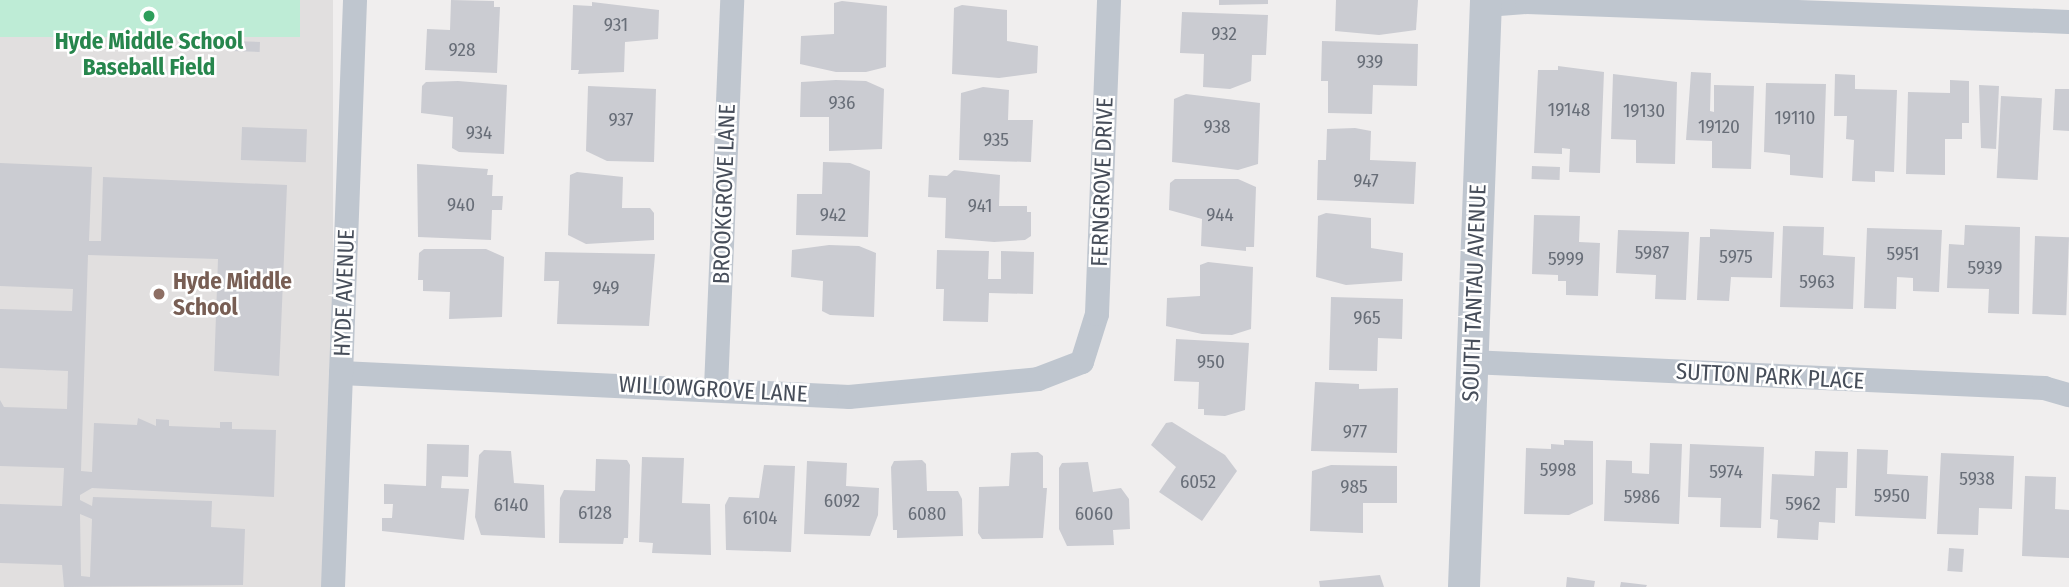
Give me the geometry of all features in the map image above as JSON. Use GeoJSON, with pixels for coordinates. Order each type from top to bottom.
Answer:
{"type":"FeatureCollection","features":[{"type":"Feature","properties":{"kind":"street","name":"HYDE AVENUE"},"geometry":{"type":"LineString","coordinates":[[332,587],[355,0]]}},
{"type":"Feature","properties":{"kind":"street","name":"BROOKGROVE LANE"},"geometry":{"type":"LineString","coordinates":[[716,388],[732,0]]}},
{"type":"Feature","properties":{"kind":"street","name":"FERNGROVE DRIVE"},"geometry":{"type":"LineString","coordinates":[[1082,362],[1097,314],[1109,0]]}},
{"type":"Feature","properties":{"kind":"street"},"geometry":{"type":"LineString","coordinates":[[1486,3],[1860,8],[2069,22]]}},
{"type":"Feature","properties":{"kind":"street","name":"SOUTH TANTAU AVENUE"},"geometry":{"type":"LineString","coordinates":[[1464,587],[1470,362],[1486,3]]}},
{"type":"Feature","properties":{"kind":"street","name":"WILLOWGROVE LANE"},"geometry":{"type":"LineString","coordinates":[[341,373],[716,388],[849,397],[1038,379],[1082,362]]}},
{"type":"Feature","properties":{"kind":"street","name":"SUTTON PARK PLACE"},"geometry":{"type":"LineString","coordinates":[[1470,362],[2043,388],[2069,395]]}},
{"type":"Feature","properties":{"kind":"shaded area","name":"Hyde Middle School"},"geometry":{"type":"Polygon","coordinates":[[[0,0],[333,0],[333,587],[0,587],[0,0]]]}},
{"type":"Feature","properties":{"kind":"green space","name":"Hyde Middle School Baseball Field"},"geometry":{"type":"Polygon","coordinates":[[[0,0],[300,0],[300,37],[0,37],[0,0]]]}},
{"type":"Feature","properties":{"kind":"building"},"geometry":{"type":"Polygon","coordinates":[[[451,0],[494,1],[494,7],[500,7],[497,73],[425,70],[427,29],[450,30],[451,0]]]}},
{"type":"Feature","properties":{"kind":"building"},"geometry":{"type":"Polygon","coordinates":[[[1219,0],[1268,0],[1268,4],[1219,5],[1219,0]]]}},
{"type":"Feature","properties":{"kind":"building"},"geometry":{"type":"Polygon","coordinates":[[[1336,0],[1418,0],[1416,30],[1379,35],[1335,31],[1336,0]]]}},
{"type":"Feature","properties":{"kind":"building"},"geometry":{"type":"Polygon","coordinates":[[[842,1],[887,6],[886,67],[866,72],[836,72],[800,64],[801,36],[834,34],[834,3],[842,1]]]}},
{"type":"Feature","properties":{"kind":"building"},"geometry":{"type":"Polygon","coordinates":[[[592,2],[659,10],[658,39],[625,42],[624,72],[578,74],[579,70],[571,70],[573,5],[592,6],[592,2]]]}},
{"type":"Feature","properties":{"kind":"building"},"geometry":{"type":"Polygon","coordinates":[[[962,5],[1007,10],[1007,41],[1038,46],[1037,73],[999,78],[952,74],[954,8],[962,5]]]}},
{"type":"Feature","properties":{"kind":"building"},"geometry":{"type":"Polygon","coordinates":[[[1182,12],[1268,15],[1266,55],[1252,55],[1251,81],[1230,89],[1203,87],[1204,54],[1180,53],[1182,12]]]}},
{"type":"Feature","properties":{"kind":"building"},"geometry":{"type":"Polygon","coordinates":[[[232,41],[260,42],[260,52],[232,51],[232,41]]]}},
{"type":"Feature","properties":{"kind":"building"},"geometry":{"type":"Polygon","coordinates":[[[1322,41],[1418,44],[1417,86],[1373,85],[1372,114],[1328,113],[1328,81],[1321,81],[1322,41]]]}},
{"type":"Feature","properties":{"kind":"building"},"geometry":{"type":"Polygon","coordinates":[[[1558,66],[1604,72],[1600,173],[1569,172],[1570,149],[1562,148],[1562,154],[1534,153],[1538,70],[1558,70],[1558,66]]]}},
{"type":"Feature","properties":{"kind":"building"},"geometry":{"type":"Polygon","coordinates":[[[1691,72],[1711,73],[1710,111],[1714,112],[1714,85],[1754,86],[1751,169],[1712,168],[1712,141],[1686,140],[1691,72]]]}},
{"type":"Feature","properties":{"kind":"building"},"geometry":{"type":"Polygon","coordinates":[[[1613,74],[1677,82],[1675,164],[1636,163],[1636,140],[1611,139],[1613,74]]]}},
{"type":"Feature","properties":{"kind":"building"},"geometry":{"type":"Polygon","coordinates":[[[1835,74],[1855,75],[1855,89],[1897,90],[1894,172],[1875,171],[1875,182],[1852,181],[1854,140],[1846,139],[1847,116],[1834,116],[1835,74]]]}},
{"type":"Feature","properties":{"kind":"building"},"geometry":{"type":"Polygon","coordinates":[[[1950,80],[1969,81],[1969,123],[1962,123],[1962,139],[1945,139],[1945,175],[1906,174],[1908,92],[1950,93],[1950,80]]]}},
{"type":"Feature","properties":{"kind":"building"},"geometry":{"type":"Polygon","coordinates":[[[458,81],[507,85],[504,154],[459,152],[452,148],[453,117],[421,113],[422,86],[426,82],[458,81]]]}},
{"type":"Feature","properties":{"kind":"building"},"geometry":{"type":"Polygon","coordinates":[[[866,81],[884,89],[882,149],[829,151],[829,117],[800,117],[801,82],[866,81]]]}},
{"type":"Feature","properties":{"kind":"building"},"geometry":{"type":"Polygon","coordinates":[[[1766,83],[1826,84],[1823,178],[1790,175],[1790,155],[1764,152],[1766,83]]]}},
{"type":"Feature","properties":{"kind":"building"},"geometry":{"type":"Polygon","coordinates":[[[1979,85],[1999,86],[1996,149],[1981,148],[1979,85]]]}},
{"type":"Feature","properties":{"kind":"building"},"geometry":{"type":"Polygon","coordinates":[[[588,86],[656,89],[654,162],[607,161],[586,151],[588,86]]]}},
{"type":"Feature","properties":{"kind":"building"},"geometry":{"type":"Polygon","coordinates":[[[983,87],[1009,90],[1008,120],[1033,120],[1031,162],[959,160],[961,93],[983,87]]]}},
{"type":"Feature","properties":{"kind":"building"},"geometry":{"type":"Polygon","coordinates":[[[2055,89],[2069,89],[2069,131],[2053,130],[2055,89]]]}},
{"type":"Feature","properties":{"kind":"building"},"geometry":{"type":"Polygon","coordinates":[[[1186,94],[1260,103],[1258,164],[1238,170],[1172,162],[1174,99],[1186,94]]]}},
{"type":"Feature","properties":{"kind":"building"},"geometry":{"type":"Polygon","coordinates":[[[2001,96],[2042,98],[2038,180],[1997,178],[2001,96]]]}},
{"type":"Feature","properties":{"kind":"building"},"geometry":{"type":"Polygon","coordinates":[[[242,127],[307,129],[306,162],[241,160],[242,127]]]}},
{"type":"Feature","properties":{"kind":"building"},"geometry":{"type":"Polygon","coordinates":[[[1355,128],[1371,131],[1370,160],[1416,162],[1414,204],[1317,200],[1318,160],[1326,160],[1327,129],[1355,128]]]}},
{"type":"Feature","properties":{"kind":"building"},"geometry":{"type":"Polygon","coordinates":[[[823,162],[850,163],[870,171],[868,237],[796,235],[797,194],[822,194],[823,162]]]}},
{"type":"Feature","properties":{"kind":"building"},"geometry":{"type":"Polygon","coordinates":[[[0,163],[92,167],[89,241],[101,241],[103,177],[287,185],[279,376],[214,371],[218,259],[88,255],[81,471],[92,472],[94,423],[137,425],[138,418],[156,426],[156,419],[169,420],[169,426],[220,428],[220,422],[232,422],[232,429],[276,430],[274,497],[92,488],[80,495],[80,500],[92,506],[93,497],[212,501],[211,527],[245,529],[243,585],[64,587],[62,565],[0,563],[0,504],[62,506],[64,468],[0,466],[0,400],[4,407],[67,409],[68,371],[0,368],[0,309],[72,311],[73,289],[0,286],[0,163]],[[80,514],[81,576],[90,577],[92,519],[80,514]]]}},
{"type":"Feature","properties":{"kind":"building"},"geometry":{"type":"Polygon","coordinates":[[[417,164],[488,169],[487,175],[493,175],[492,196],[503,196],[502,210],[492,210],[491,240],[418,237],[417,164]]]}},
{"type":"Feature","properties":{"kind":"building"},"geometry":{"type":"Polygon","coordinates":[[[1532,166],[1560,167],[1560,180],[1532,179],[1532,166]]]}},
{"type":"Feature","properties":{"kind":"building"},"geometry":{"type":"Polygon","coordinates":[[[954,170],[1000,175],[999,206],[1027,206],[1027,212],[1031,212],[1031,236],[1025,240],[994,242],[945,238],[946,198],[928,197],[929,175],[947,176],[954,170]]]}},
{"type":"Feature","properties":{"kind":"building"},"geometry":{"type":"Polygon","coordinates":[[[577,172],[623,177],[622,208],[650,208],[654,213],[654,240],[586,244],[568,235],[570,175],[577,172]]]}},
{"type":"Feature","properties":{"kind":"building"},"geometry":{"type":"Polygon","coordinates":[[[1175,179],[1238,179],[1256,187],[1254,247],[1246,247],[1246,251],[1201,246],[1202,219],[1169,210],[1170,183],[1175,179]]]}},
{"type":"Feature","properties":{"kind":"building"},"geometry":{"type":"Polygon","coordinates":[[[1326,213],[1371,218],[1371,248],[1403,253],[1402,281],[1346,285],[1316,277],[1318,216],[1326,213]]]}},
{"type":"Feature","properties":{"kind":"building"},"geometry":{"type":"Polygon","coordinates":[[[1534,215],[1580,216],[1579,242],[1600,243],[1598,296],[1566,295],[1566,281],[1558,281],[1558,275],[1532,274],[1534,215]]]}},
{"type":"Feature","properties":{"kind":"building"},"geometry":{"type":"Polygon","coordinates":[[[1965,225],[2020,227],[2019,314],[1988,313],[1989,289],[1947,288],[1949,244],[1964,245],[1965,225]]]}},
{"type":"Feature","properties":{"kind":"building"},"geometry":{"type":"Polygon","coordinates":[[[1783,226],[1824,227],[1823,255],[1855,257],[1853,309],[1780,307],[1783,226]]]}},
{"type":"Feature","properties":{"kind":"building"},"geometry":{"type":"Polygon","coordinates":[[[1867,228],[1942,230],[1939,292],[1913,291],[1913,278],[1897,277],[1896,309],[1864,308],[1867,228]]]}},
{"type":"Feature","properties":{"kind":"building"},"geometry":{"type":"Polygon","coordinates":[[[1710,229],[1774,232],[1772,278],[1731,277],[1729,301],[1697,300],[1700,237],[1710,237],[1710,229]]]}},
{"type":"Feature","properties":{"kind":"building"},"geometry":{"type":"Polygon","coordinates":[[[1618,230],[1689,232],[1686,300],[1655,299],[1656,275],[1616,273],[1618,230]]]}},
{"type":"Feature","properties":{"kind":"building"},"geometry":{"type":"Polygon","coordinates":[[[2035,236],[2069,237],[2066,315],[2032,314],[2035,236]]]}},
{"type":"Feature","properties":{"kind":"building"},"geometry":{"type":"Polygon","coordinates":[[[829,245],[859,246],[876,253],[874,317],[830,315],[822,311],[823,281],[791,277],[792,250],[829,245]]]}},
{"type":"Feature","properties":{"kind":"building"},"geometry":{"type":"Polygon","coordinates":[[[424,249],[486,249],[504,257],[502,317],[449,319],[450,292],[423,291],[423,280],[418,280],[419,253],[424,249]]]}},
{"type":"Feature","properties":{"kind":"building"},"geometry":{"type":"Polygon","coordinates":[[[937,250],[989,251],[988,279],[1001,279],[1001,251],[1034,252],[1033,294],[989,293],[988,322],[943,321],[944,289],[936,289],[937,250]]]}},
{"type":"Feature","properties":{"kind":"building"},"geometry":{"type":"Polygon","coordinates":[[[545,252],[655,254],[649,326],[557,324],[559,281],[544,281],[545,252]]]}},
{"type":"Feature","properties":{"kind":"building"},"geometry":{"type":"Polygon","coordinates":[[[1208,262],[1253,267],[1251,329],[1232,335],[1202,334],[1166,326],[1167,298],[1200,296],[1200,265],[1208,262]]]}},
{"type":"Feature","properties":{"kind":"building"},"geometry":{"type":"Polygon","coordinates":[[[1331,297],[1403,299],[1402,339],[1378,338],[1377,371],[1329,370],[1331,297]]]}},
{"type":"Feature","properties":{"kind":"building"},"geometry":{"type":"Polygon","coordinates":[[[1176,339],[1249,343],[1245,410],[1225,416],[1204,415],[1204,409],[1198,409],[1199,382],[1174,381],[1176,339]]]}},
{"type":"Feature","properties":{"kind":"building"},"geometry":{"type":"Polygon","coordinates":[[[1315,382],[1359,384],[1359,389],[1398,388],[1397,453],[1311,451],[1315,382]]]}},
{"type":"Feature","properties":{"kind":"building"},"geometry":{"type":"Polygon","coordinates":[[[1172,422],[1225,455],[1237,471],[1202,521],[1159,492],[1176,467],[1151,445],[1166,423],[1172,422]]]}},
{"type":"Feature","properties":{"kind":"building"},"geometry":{"type":"Polygon","coordinates":[[[1564,440],[1593,441],[1593,504],[1569,515],[1524,514],[1526,448],[1551,449],[1551,444],[1564,445],[1564,440]]]}},
{"type":"Feature","properties":{"kind":"building"},"geometry":{"type":"Polygon","coordinates":[[[1650,443],[1682,444],[1679,524],[1604,521],[1606,460],[1632,461],[1632,473],[1649,474],[1650,443]]]}},
{"type":"Feature","properties":{"kind":"building"},"geometry":{"type":"Polygon","coordinates":[[[427,444],[469,445],[468,477],[442,476],[441,488],[469,489],[464,540],[382,531],[382,518],[392,518],[393,504],[384,504],[384,484],[426,486],[427,444]]]}},
{"type":"Feature","properties":{"kind":"building"},"geometry":{"type":"Polygon","coordinates":[[[1690,444],[1764,447],[1761,528],[1720,527],[1721,498],[1688,497],[1690,444]]]}},
{"type":"Feature","properties":{"kind":"building"},"geometry":{"type":"Polygon","coordinates":[[[1857,449],[1888,450],[1887,474],[1928,476],[1926,519],[1855,516],[1857,449]]]}},
{"type":"Feature","properties":{"kind":"building"},"geometry":{"type":"Polygon","coordinates":[[[484,450],[511,451],[514,483],[544,485],[545,538],[481,535],[475,517],[479,455],[484,450]]]}},
{"type":"Feature","properties":{"kind":"building"},"geometry":{"type":"Polygon","coordinates":[[[1815,451],[1848,452],[1847,488],[1836,488],[1835,523],[1819,522],[1818,540],[1777,538],[1778,520],[1770,519],[1772,474],[1814,476],[1815,451]]]}},
{"type":"Feature","properties":{"kind":"building"},"geometry":{"type":"Polygon","coordinates":[[[1038,452],[1043,456],[1043,488],[1047,488],[1043,538],[982,539],[978,533],[979,487],[1009,486],[1011,453],[1038,452]]]}},
{"type":"Feature","properties":{"kind":"building"},"geometry":{"type":"Polygon","coordinates":[[[1941,453],[2014,456],[2012,509],[1979,508],[1978,535],[1937,534],[1941,453]]]}},
{"type":"Feature","properties":{"kind":"building"},"geometry":{"type":"Polygon","coordinates":[[[642,457],[684,458],[682,503],[710,504],[711,555],[652,553],[653,543],[639,542],[642,457]]]}},
{"type":"Feature","properties":{"kind":"building"},"geometry":{"type":"Polygon","coordinates":[[[596,459],[627,460],[630,465],[628,538],[624,538],[623,544],[559,543],[560,498],[564,490],[595,491],[596,459]]]}},
{"type":"Feature","properties":{"kind":"building"},"geometry":{"type":"Polygon","coordinates":[[[922,460],[926,464],[927,491],[958,491],[962,499],[963,536],[897,538],[897,530],[893,530],[891,467],[894,461],[922,460]]]}},
{"type":"Feature","properties":{"kind":"building"},"geometry":{"type":"Polygon","coordinates":[[[807,461],[847,463],[846,486],[879,488],[878,515],[870,536],[804,534],[807,461]]]}},
{"type":"Feature","properties":{"kind":"building"},"geometry":{"type":"Polygon","coordinates":[[[1088,462],[1093,492],[1121,488],[1129,499],[1130,529],[1113,530],[1114,545],[1067,546],[1059,529],[1059,468],[1062,463],[1088,462]]]}},
{"type":"Feature","properties":{"kind":"building"},"geometry":{"type":"Polygon","coordinates":[[[764,465],[795,466],[791,552],[726,550],[725,505],[729,497],[759,498],[764,465]]]}},
{"type":"Feature","properties":{"kind":"building"},"geometry":{"type":"Polygon","coordinates":[[[1331,465],[1397,466],[1397,503],[1363,503],[1363,533],[1310,531],[1312,471],[1331,465]]]}},
{"type":"Feature","properties":{"kind":"building"},"geometry":{"type":"Polygon","coordinates":[[[2025,476],[2056,477],[2055,509],[2069,510],[2069,558],[2022,556],[2025,476]]]}},
{"type":"Feature","properties":{"kind":"building"},"geometry":{"type":"Polygon","coordinates":[[[1949,548],[1964,549],[1962,572],[1947,571],[1949,548]]]}},
{"type":"Feature","properties":{"kind":"building"},"geometry":{"type":"Polygon","coordinates":[[[1380,575],[1384,587],[1320,587],[1319,581],[1380,575]]]}},
{"type":"Feature","properties":{"kind":"building"},"geometry":{"type":"Polygon","coordinates":[[[1567,577],[1595,581],[1594,587],[1566,587],[1567,577]]]}},
{"type":"Feature","properties":{"kind":"building"},"geometry":{"type":"Polygon","coordinates":[[[1621,582],[1647,585],[1620,587],[1621,582]]]}},
{"type":"Feature","properties":{"kind":"place","name":"Hyde Middle School Baseball Field"},"geometry":{"type":"Point","coordinates":[149,16]}},
{"type":"Feature","properties":{"kind":"place","name":"Hyde Middle School"},"geometry":{"type":"Point","coordinates":[159,294]}}]}
